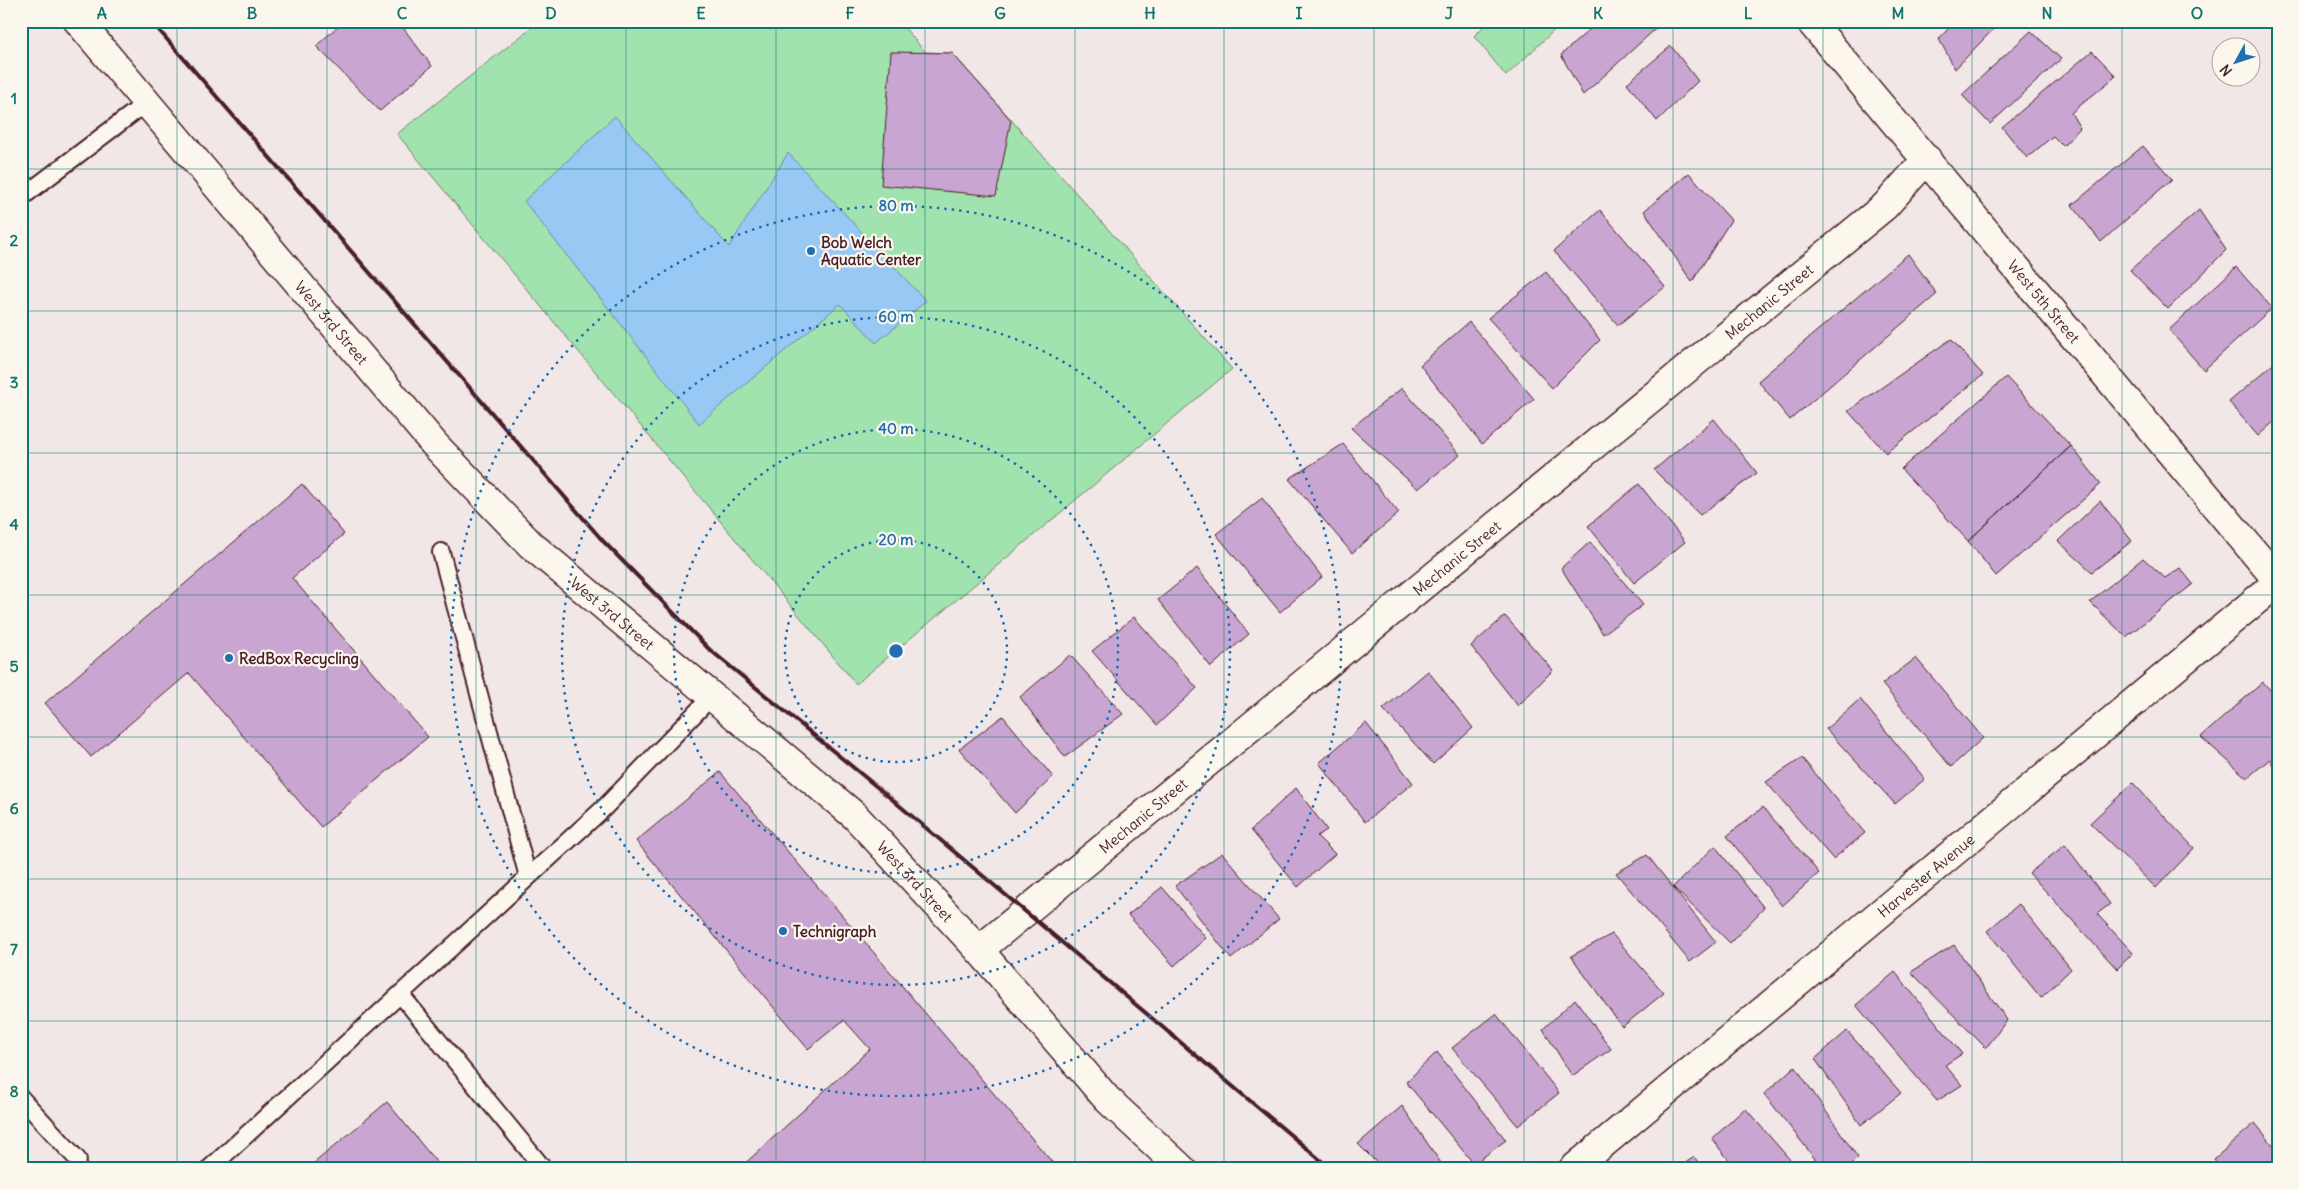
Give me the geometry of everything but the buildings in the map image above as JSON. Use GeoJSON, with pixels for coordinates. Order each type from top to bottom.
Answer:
{"type":"FeatureCollection","features":[{"type":"Feature","properties":{"kind":"street","name":"West 3rd Street"},"geometry":{"type":"LineString","coordinates":[[78,21],[435,445],[531,545],[855,816],[979,950],[1107,1099],[1182,1169]]}},
{"type":"Feature","properties":{"kind":"street","name":"West 5th Street"},"geometry":{"type":"LineString","coordinates":[[1810,21],[2278,581]]}},
{"type":"Feature","properties":{"kind":"street","name":"Mechanic Street"},"geometry":{"type":"LineString","coordinates":[[979,950],[1885,206],[1927,159]]}},
{"type":"Feature","properties":{"kind":"street","name":"Harvester Avenue"},"geometry":{"type":"LineString","coordinates":[[1573,1169],[2278,581]]}},
{"type":"Feature","properties":{"kind":"lane"},"geometry":{"type":"LineString","coordinates":[[21,198],[146,103]]}},
{"type":"Feature","properties":{"kind":"lane"},"geometry":{"type":"LineString","coordinates":[[441,552],[528,877]]}},
{"type":"Feature","properties":{"kind":"lane"},"geometry":{"type":"LineString","coordinates":[[209,1169],[605,807],[712,696]]}},
{"type":"Feature","properties":{"kind":"lane"},"geometry":{"type":"LineString","coordinates":[[401,995],[544,1169]]}},
{"type":"Feature","properties":{"kind":"lane"},"geometry":{"type":"LineString","coordinates":[[21,1098],[78,1160]]}},
{"type":"Feature","properties":{"kind":"green space","name":"Bob Welch Aquatic Center"},"geometry":{"type":"Polygon","coordinates":[[[540,21],[899,21],[925,52],[952,53],[1232,369],[856,684],[397,134],[540,21]]]}},
{"type":"Feature","properties":{"kind":"green space"},"geometry":{"type":"Polygon","coordinates":[[[1489,21],[1564,21],[1506,76],[1474,36],[1489,21]]]}},
{"type":"Feature","properties":{"kind":"water"},"geometry":{"type":"Polygon","coordinates":[[[615,116],[729,247],[788,153],[926,301],[876,343],[840,304],[699,424],[524,201],[615,116]]]}},
{"type":"Feature","properties":{"kind":"railway"},"geometry":{"type":"LineString","coordinates":[[151,21],[603,541],[709,649],[894,801],[1331,1169]]}},
{"type":"Feature","properties":{"kind":"place","name":"Bob Welch Aquatic Center"},"geometry":{"type":"Point","coordinates":[811,251]}},
{"type":"Feature","properties":{"kind":"place","name":"RedBox Recycling"},"geometry":{"type":"Point","coordinates":[229,658]}},
{"type":"Feature","properties":{"kind":"place","name":"Technigraph"},"geometry":{"type":"Point","coordinates":[783,931]}}]}
